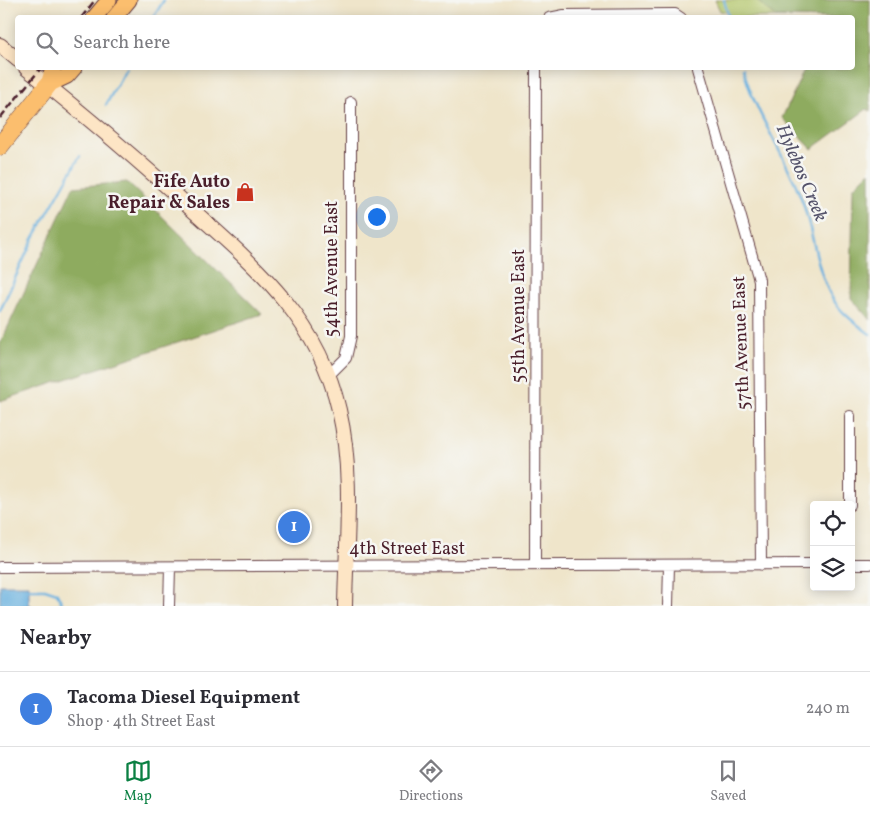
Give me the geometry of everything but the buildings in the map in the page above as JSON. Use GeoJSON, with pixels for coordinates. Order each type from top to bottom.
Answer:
{"type":"FeatureCollection","features":[{"type":"Feature","properties":{"kind":"highway"},"geometry":{"type":"LineString","coordinates":[[0,146],[48,85]]}},
{"type":"Feature","properties":{"kind":"main road"},"geometry":{"type":"LineString","coordinates":[[96,15],[109,0]]}},
{"type":"Feature","properties":{"kind":"main road"},"geometry":{"type":"LineString","coordinates":[[116,15],[129,0]]}},
{"type":"Feature","properties":{"kind":"main road"},"geometry":{"type":"LineString","coordinates":[[0,45],[15,58]]}},
{"type":"Feature","properties":{"kind":"main road"},"geometry":{"type":"LineString","coordinates":[[29,70],[135,158],[267,278],[302,323],[328,375],[340,416],[346,458],[345,606]]}},
{"type":"Feature","properties":{"kind":"main road"},"geometry":{"type":"LineString","coordinates":[[48,85],[52,70]]}},
{"type":"Feature","properties":{"kind":"main road"},"geometry":{"type":"LineString","coordinates":[[48,85],[67,76],[72,70]]}},
{"type":"Feature","properties":{"kind":"street"},"geometry":{"type":"LineString","coordinates":[[564,15],[676,15]]}},
{"type":"Feature","properties":{"kind":"street","name":"55th Avenue East"},"geometry":{"type":"LineString","coordinates":[[535,564],[536,70]]}},
{"type":"Feature","properties":{"kind":"street","name":"57th Avenue East"},"geometry":{"type":"LineString","coordinates":[[699,70],[759,280],[761,565]]}},
{"type":"Feature","properties":{"kind":"street","name":"54th Avenue East"},"geometry":{"type":"LineString","coordinates":[[328,375],[346,358],[351,336],[351,102]]}},
{"type":"Feature","properties":{"kind":"street"},"geometry":{"type":"LineString","coordinates":[[850,416],[850,501]]}},
{"type":"Feature","properties":{"kind":"street","name":"4th Street East"},"geometry":{"type":"LineString","coordinates":[[0,567],[810,564]]}},
{"type":"Feature","properties":{"kind":"street"},"geometry":{"type":"LineString","coordinates":[[855,564],[870,564]]}},
{"type":"Feature","properties":{"kind":"street"},"geometry":{"type":"LineString","coordinates":[[668,606],[669,566]]}},
{"type":"Feature","properties":{"kind":"street"},"geometry":{"type":"LineString","coordinates":[[169,606],[170,567]]}},
{"type":"Feature","properties":{"kind":"green space"},"geometry":{"type":"Polygon","coordinates":[[[715,0],[870,0],[855,15],[728,15],[727,12],[720,11],[715,0]]]}},
{"type":"Feature","properties":{"kind":"green space"},"geometry":{"type":"Polygon","coordinates":[[[756,0],[870,0],[870,111],[867,109],[812,149],[782,118],[804,70],[855,70],[855,15],[774,15],[756,0]]]}},
{"type":"Feature","properties":{"kind":"green space"},"geometry":{"type":"Polygon","coordinates":[[[870,171],[870,320],[851,298],[853,188],[870,171]]]}},
{"type":"Feature","properties":{"kind":"green space"},"geometry":{"type":"Polygon","coordinates":[[[127,182],[262,314],[0,401],[0,344],[73,187],[127,182]]]}},
{"type":"Feature","properties":{"kind":"water"},"geometry":{"type":"Polygon","coordinates":[[[0,585],[29,585],[29,604],[32,606],[0,606],[0,585]]]}},
{"type":"Feature","properties":{"kind":"waterway"},"geometry":{"type":"LineString","coordinates":[[155,15],[164,0]]}},
{"type":"Feature","properties":{"kind":"waterway","name":"Hylebos Creek"},"geometry":{"type":"LineString","coordinates":[[724,0],[728,15]]}},
{"type":"Feature","properties":{"kind":"waterway"},"geometry":{"type":"LineString","coordinates":[[106,105],[125,70]]}},
{"type":"Feature","properties":{"kind":"waterway","name":"Hylebos Creek"},"geometry":{"type":"LineString","coordinates":[[744,70],[763,120],[789,169],[803,203],[821,272],[830,294],[842,311],[870,334]]}},
{"type":"Feature","properties":{"kind":"waterway"},"geometry":{"type":"LineString","coordinates":[[0,311],[33,239],[80,156]]}},
{"type":"Feature","properties":{"kind":"waterway"},"geometry":{"type":"LineString","coordinates":[[26,589],[45,589],[57,593],[63,606]]}},
{"type":"Feature","properties":{"kind":"railway"},"geometry":{"type":"LineString","coordinates":[[83,15],[95,0]]}},
{"type":"Feature","properties":{"kind":"railway"},"geometry":{"type":"LineString","coordinates":[[0,118],[39,70]]}},
{"type":"Feature","properties":{"kind":"place","name":"Fife Auto Repair & Sales"},"geometry":{"type":"Point","coordinates":[245,192]}},
{"type":"Feature","properties":{"kind":"place","name":"Tacoma Diesel Equipment"},"geometry":{"type":"Point","coordinates":[294,527]}}]}
